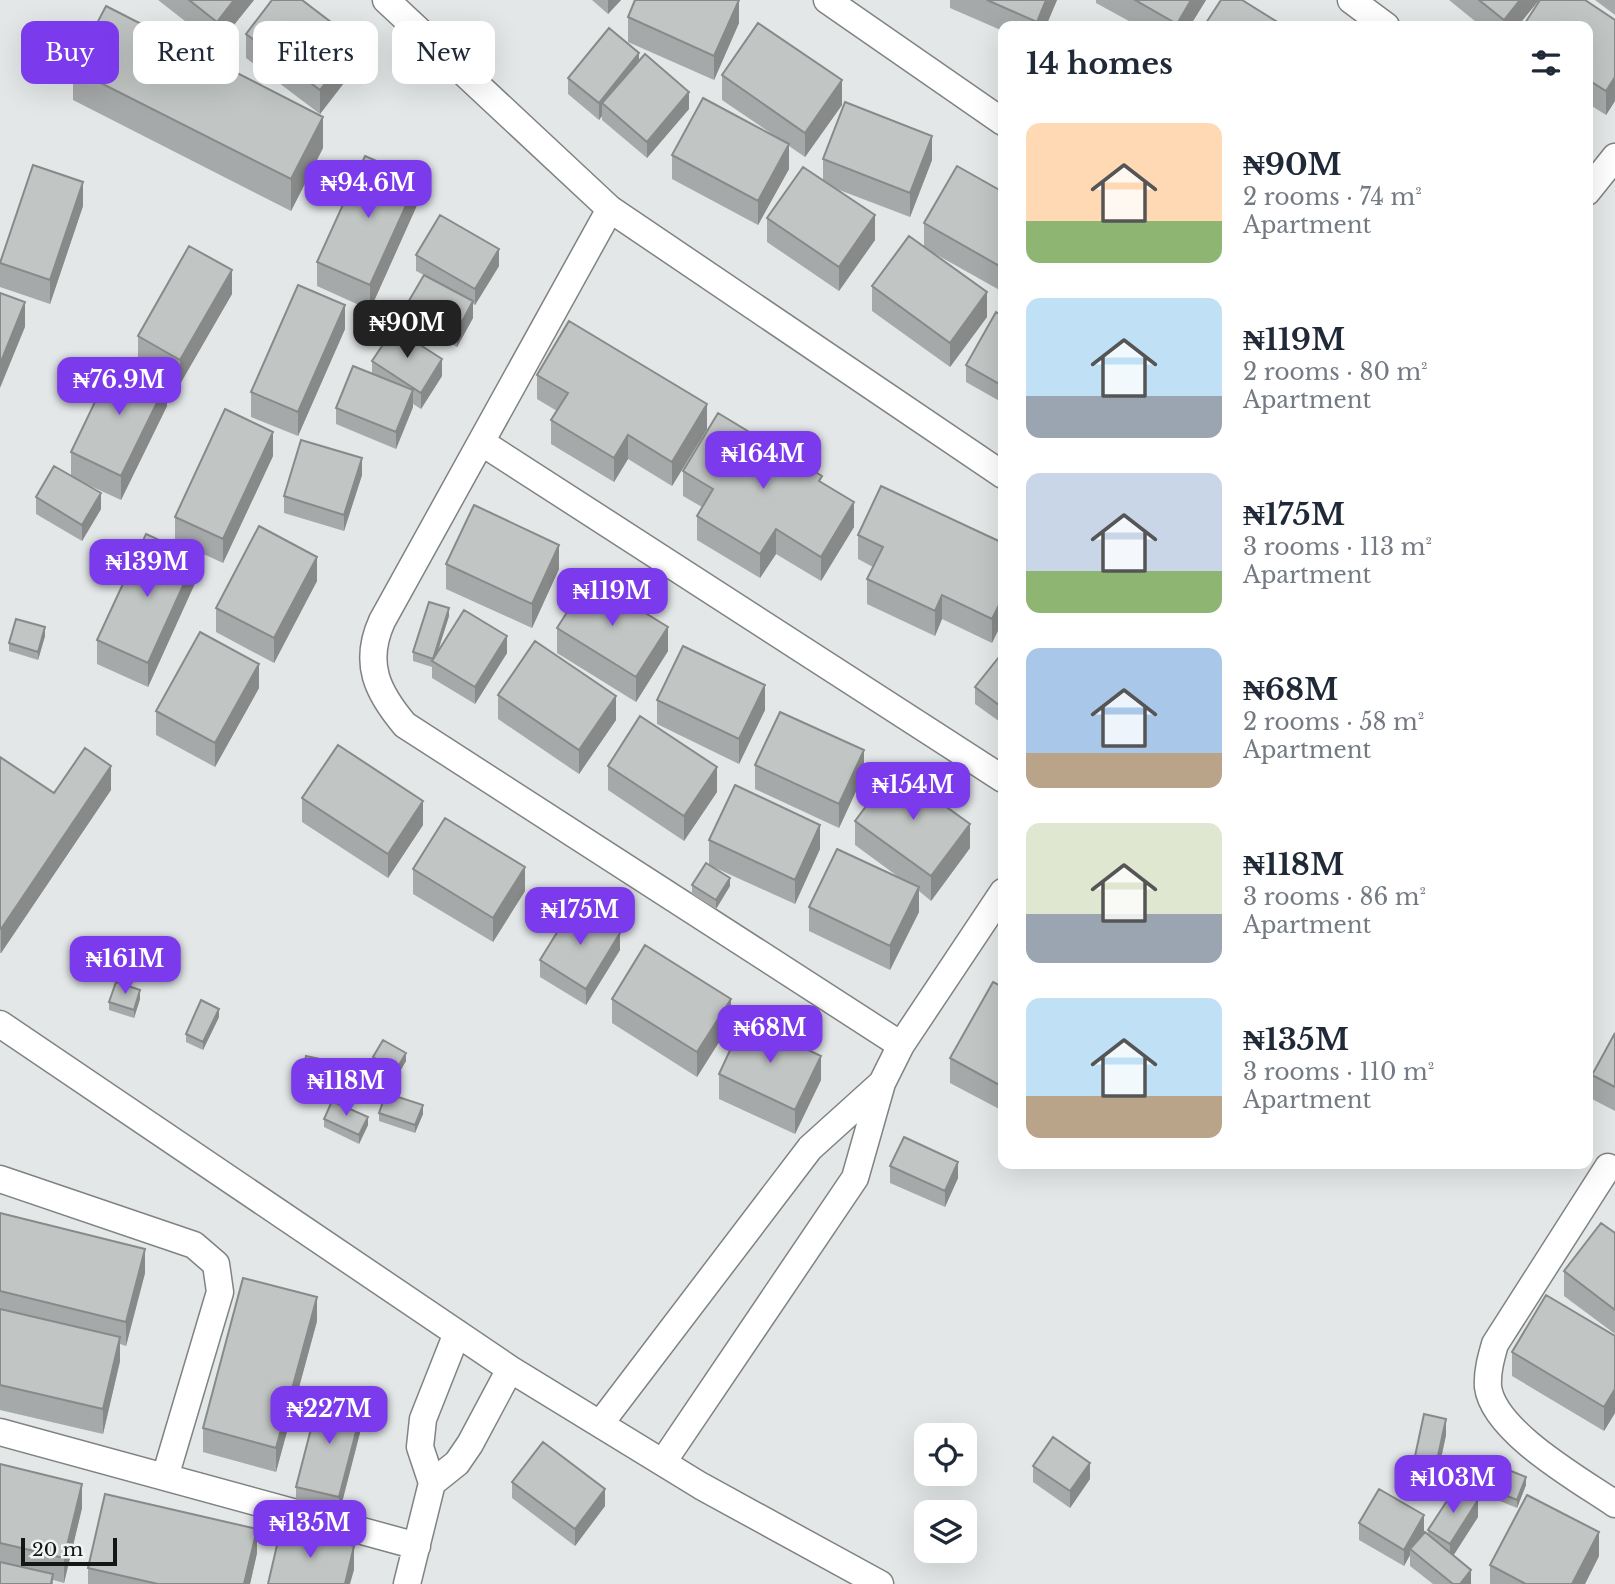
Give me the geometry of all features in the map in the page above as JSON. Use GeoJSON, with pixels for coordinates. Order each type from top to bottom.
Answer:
{"type":"FeatureCollection","features":[{"type":"Feature","properties":{"kind":"street"},"geometry":{"type":"LineString","coordinates":[[386,0],[610,209],[998,472]]}},
{"type":"Feature","properties":{"kind":"street"},"geometry":{"type":"LineString","coordinates":[[827,0],[998,119]]}},
{"type":"Feature","properties":{"kind":"street"},"geometry":{"type":"LineString","coordinates":[[1351,0],[1379,21]]}},
{"type":"Feature","properties":{"kind":"street"},"geometry":{"type":"LineString","coordinates":[[1593,182],[1615,157]]}},
{"type":"Feature","properties":{"kind":"street"},"geometry":{"type":"LineString","coordinates":[[610,209],[373,640],[377,681],[387,704],[405,725],[901,1045]]}},
{"type":"Feature","properties":{"kind":"street"},"geometry":{"type":"LineString","coordinates":[[481,442],[998,776]]}},
{"type":"Feature","properties":{"kind":"street"},"geometry":{"type":"LineString","coordinates":[[663,1462],[855,1178],[882,1083],[901,1045],[998,900]]}},
{"type":"Feature","properties":{"kind":"street"},"geometry":{"type":"LineString","coordinates":[[0,1024],[510,1369],[701,1486],[880,1584]]}},
{"type":"Feature","properties":{"kind":"street"},"geometry":{"type":"LineString","coordinates":[[600,1424],[810,1148],[882,1083]]}},
{"type":"Feature","properties":{"kind":"street"},"geometry":{"type":"LineString","coordinates":[[1604,1164],[1495,1344],[1489,1365],[1488,1388],[1494,1404],[1525,1442],[1615,1504]]}},
{"type":"Feature","properties":{"kind":"street"},"geometry":{"type":"LineString","coordinates":[[0,1179],[194,1245],[216,1264],[220,1292],[165,1477]]}},
{"type":"Feature","properties":{"kind":"street"},"geometry":{"type":"LineString","coordinates":[[407,1584],[432,1483],[419,1447],[423,1419],[457,1333]]}},
{"type":"Feature","properties":{"kind":"street"},"geometry":{"type":"LineString","coordinates":[[432,1483],[457,1463],[470,1444],[510,1369]]}},
{"type":"Feature","properties":{"kind":"street"},"geometry":{"type":"LineString","coordinates":[[0,1432],[417,1546]]}},
{"type":"Feature","properties":{"kind":"building"},"geometry":{"type":"Polygon","coordinates":[[[189,0],[234,0],[216,21],[189,0]]]}},
{"type":"Feature","properties":{"kind":"building"},"geometry":{"type":"Polygon","coordinates":[[[272,0],[302,0],[330,21],[256,21],[272,0]]]}},
{"type":"Feature","properties":{"kind":"building"},"geometry":{"type":"Polygon","coordinates":[[[635,0],[739,0],[714,56],[628,17],[635,0]]]}},
{"type":"Feature","properties":{"kind":"building"},"geometry":{"type":"Polygon","coordinates":[[[987,0],[1046,0],[1037,21],[987,0]]]}},
{"type":"Feature","properties":{"kind":"building"},"geometry":{"type":"Polygon","coordinates":[[[1135,0],[1191,0],[1179,21],[1172,21],[1135,0]]]}},
{"type":"Feature","properties":{"kind":"building"},"geometry":{"type":"Polygon","coordinates":[[[1221,0],[1242,0],[1276,21],[1207,21],[1221,0]]]}},
{"type":"Feature","properties":{"kind":"building"},"geometry":{"type":"Polygon","coordinates":[[[1479,0],[1520,0],[1504,20],[1479,0]]]}},
{"type":"Feature","properties":{"kind":"building"},"geometry":{"type":"Polygon","coordinates":[[[1540,0],[1585,0],[1615,20],[1615,77],[1606,91],[1593,83],[1593,21],[1526,21],[1540,0]]]}},
{"type":"Feature","properties":{"kind":"building"},"geometry":{"type":"Polygon","coordinates":[[[106,6],[135,21],[133,21],[133,84],[239,84],[239,74],[253,81],[253,84],[258,84],[323,117],[291,179],[103,84],[119,84],[119,21],[98,21],[106,6]]]}},
{"type":"Feature","properties":{"kind":"building"},"geometry":{"type":"Polygon","coordinates":[[[758,23],[842,80],[805,133],[722,75],[758,23]]]}},
{"type":"Feature","properties":{"kind":"building"},"geometry":{"type":"Polygon","coordinates":[[[253,25],[253,39],[246,34],[253,25]]]}},
{"type":"Feature","properties":{"kind":"building"},"geometry":{"type":"Polygon","coordinates":[[[609,28],[639,53],[599,103],[568,78],[609,28]]]}},
{"type":"Feature","properties":{"kind":"building"},"geometry":{"type":"Polygon","coordinates":[[[645,54],[689,92],[647,142],[602,103],[645,54]]]}},
{"type":"Feature","properties":{"kind":"building"},"geometry":{"type":"Polygon","coordinates":[[[312,84],[325,84],[320,90],[312,84]]]}},
{"type":"Feature","properties":{"kind":"building"},"geometry":{"type":"Polygon","coordinates":[[[703,98],[789,144],[758,201],[672,155],[703,98]]]}},
{"type":"Feature","properties":{"kind":"building"},"geometry":{"type":"Polygon","coordinates":[[[845,102],[932,136],[910,193],[823,159],[845,102]]]}},
{"type":"Feature","properties":{"kind":"building"},"geometry":{"type":"Polygon","coordinates":[[[365,156],[418,179],[370,285],[317,262],[365,156]]]}},
{"type":"Feature","properties":{"kind":"building"},"geometry":{"type":"Polygon","coordinates":[[[33,165],[83,182],[50,280],[0,263],[33,165]]]}},
{"type":"Feature","properties":{"kind":"building"},"geometry":{"type":"Polygon","coordinates":[[[957,166],[998,189],[998,265],[924,223],[957,166]]]}},
{"type":"Feature","properties":{"kind":"building"},"geometry":{"type":"Polygon","coordinates":[[[803,167],[875,215],[839,267],[767,218],[803,167]]]}},
{"type":"Feature","properties":{"kind":"building"},"geometry":{"type":"Polygon","coordinates":[[[440,215],[499,249],[475,289],[416,255],[440,215]]]}},
{"type":"Feature","properties":{"kind":"building"},"geometry":{"type":"Polygon","coordinates":[[[909,236],[987,292],[950,343],[872,286],[909,236]]]}},
{"type":"Feature","properties":{"kind":"building"},"geometry":{"type":"Polygon","coordinates":[[[189,246],[232,270],[180,360],[138,336],[189,246]]]}},
{"type":"Feature","properties":{"kind":"building"},"geometry":{"type":"Polygon","coordinates":[[[424,275],[473,301],[457,331],[407,304],[424,275]]]}},
{"type":"Feature","properties":{"kind":"building"},"geometry":{"type":"Polygon","coordinates":[[[298,285],[345,305],[298,412],[251,392],[298,285]]]}},
{"type":"Feature","properties":{"kind":"building"},"geometry":{"type":"Polygon","coordinates":[[[0,293],[25,302],[0,364],[0,293]]]}},
{"type":"Feature","properties":{"kind":"building"},"geometry":{"type":"Polygon","coordinates":[[[996,312],[998,313],[998,383],[966,365],[996,312]]]}},
{"type":"Feature","properties":{"kind":"building"},"geometry":{"type":"Polygon","coordinates":[[[569,321],[707,404],[672,462],[628,435],[614,458],[551,420],[568,393],[537,375],[569,321]]]}},
{"type":"Feature","properties":{"kind":"building"},"geometry":{"type":"Polygon","coordinates":[[[394,328],[442,359],[421,393],[372,361],[394,328]]]}},
{"type":"Feature","properties":{"kind":"building"},"geometry":{"type":"Polygon","coordinates":[[[116,358],[167,382],[121,476],[71,452],[116,358]]]}},
{"type":"Feature","properties":{"kind":"building"},"geometry":{"type":"Polygon","coordinates":[[[353,366],[413,390],[396,432],[336,408],[353,366]]]}},
{"type":"Feature","properties":{"kind":"building"},"geometry":{"type":"Polygon","coordinates":[[[225,409],[273,432],[223,539],[175,517],[225,409]]]}},
{"type":"Feature","properties":{"kind":"building"},"geometry":{"type":"Polygon","coordinates":[[[718,413],[822,476],[819,481],[854,502],[821,557],[776,529],[760,554],[697,516],[713,489],[683,471],[718,413]]]}},
{"type":"Feature","properties":{"kind":"building"},"geometry":{"type":"Polygon","coordinates":[[[301,440],[362,458],[344,515],[284,496],[301,440]]]}},
{"type":"Feature","properties":{"kind":"building"},"geometry":{"type":"Polygon","coordinates":[[[54,466],[101,493],[82,525],[36,497],[54,466]]]}},
{"type":"Feature","properties":{"kind":"building"},"geometry":{"type":"Polygon","coordinates":[[[881,486],[998,541],[998,607],[992,619],[942,595],[935,611],[867,579],[883,547],[858,535],[881,486]]]}},
{"type":"Feature","properties":{"kind":"building"},"geometry":{"type":"Polygon","coordinates":[[[474,505],[559,545],[532,604],[446,564],[474,505]]]}},
{"type":"Feature","properties":{"kind":"building"},"geometry":{"type":"Polygon","coordinates":[[[259,526],[317,557],[274,638],[216,608],[259,526]]]}},
{"type":"Feature","properties":{"kind":"building"},"geometry":{"type":"Polygon","coordinates":[[[146,534],[196,557],[148,663],[97,640],[146,534]]]}},
{"type":"Feature","properties":{"kind":"building"},"geometry":{"type":"Polygon","coordinates":[[[589,578],[668,627],[636,677],[557,628],[589,578]]]}},
{"type":"Feature","properties":{"kind":"building"},"geometry":{"type":"Polygon","coordinates":[[[429,602],[449,608],[433,659],[413,652],[429,602]]]}},
{"type":"Feature","properties":{"kind":"building"},"geometry":{"type":"Polygon","coordinates":[[[464,610],[507,636],[475,687],[432,661],[464,610]]]}},
{"type":"Feature","properties":{"kind":"building"},"geometry":{"type":"Polygon","coordinates":[[[16,619],[45,627],[38,652],[9,643],[16,619]]]}},
{"type":"Feature","properties":{"kind":"building"},"geometry":{"type":"Polygon","coordinates":[[[200,632],[259,664],[215,743],[156,711],[200,632]]]}},
{"type":"Feature","properties":{"kind":"building"},"geometry":{"type":"Polygon","coordinates":[[[535,641],[616,696],[579,750],[498,695],[535,641]]]}},
{"type":"Feature","properties":{"kind":"building"},"geometry":{"type":"Polygon","coordinates":[[[683,646],[765,685],[739,739],[657,700],[683,646]]]}},
{"type":"Feature","properties":{"kind":"building"},"geometry":{"type":"Polygon","coordinates":[[[998,658],[998,704],[975,687],[998,658]]]}},
{"type":"Feature","properties":{"kind":"building"},"geometry":{"type":"Polygon","coordinates":[[[780,712],[864,750],[839,804],[755,765],[780,712]]]}},
{"type":"Feature","properties":{"kind":"building"},"geometry":{"type":"Polygon","coordinates":[[[640,716],[717,767],[684,816],[608,766],[640,716]]]}},
{"type":"Feature","properties":{"kind":"building"},"geometry":{"type":"Polygon","coordinates":[[[338,745],[423,801],[388,854],[302,798],[338,745]]]}},
{"type":"Feature","properties":{"kind":"building"},"geometry":{"type":"Polygon","coordinates":[[[85,748],[111,766],[1,929],[0,757],[54,793],[85,748]]]}},
{"type":"Feature","properties":{"kind":"building"},"geometry":{"type":"Polygon","coordinates":[[[894,769],[970,824],[931,876],[855,821],[894,769]]]}},
{"type":"Feature","properties":{"kind":"building"},"geometry":{"type":"Polygon","coordinates":[[[735,785],[820,825],[795,880],[709,840],[735,785]]]}},
{"type":"Feature","properties":{"kind":"building"},"geometry":{"type":"Polygon","coordinates":[[[445,818],[525,867],[493,918],[413,869],[445,818]]]}},
{"type":"Feature","properties":{"kind":"building"},"geometry":{"type":"Polygon","coordinates":[[[837,849],[919,887],[890,946],[809,907],[837,849]]]}},
{"type":"Feature","properties":{"kind":"building"},"geometry":{"type":"Polygon","coordinates":[[[706,863],[730,878],[716,900],[692,885],[706,863]]]}},
{"type":"Feature","properties":{"kind":"building"},"geometry":{"type":"Polygon","coordinates":[[[574,905],[620,933],[586,989],[540,960],[574,905]]]}},
{"type":"Feature","properties":{"kind":"building"},"geometry":{"type":"Polygon","coordinates":[[[645,945],[731,999],[697,1052],[612,999],[645,945]]]}},
{"type":"Feature","properties":{"kind":"building"},"geometry":{"type":"Polygon","coordinates":[[[116,982],[140,990],[134,1010],[109,1002],[116,982]]]}},
{"type":"Feature","properties":{"kind":"building"},"geometry":{"type":"Polygon","coordinates":[[[993,982],[998,984],[998,1084],[950,1058],[993,982]]]}},
{"type":"Feature","properties":{"kind":"building"},"geometry":{"type":"Polygon","coordinates":[[[201,1000],[219,1009],[203,1042],[186,1034],[201,1000]]]}},
{"type":"Feature","properties":{"kind":"building"},"geometry":{"type":"Polygon","coordinates":[[[744,1020],[821,1056],[795,1110],[719,1074],[744,1020]]]}},
{"type":"Feature","properties":{"kind":"building"},"geometry":{"type":"Polygon","coordinates":[[[1615,1033],[1615,1087],[1593,1073],[1615,1033]]]}},
{"type":"Feature","properties":{"kind":"building"},"geometry":{"type":"Polygon","coordinates":[[[383,1040],[406,1053],[396,1070],[373,1057],[383,1040]]]}},
{"type":"Feature","properties":{"kind":"building"},"geometry":{"type":"Polygon","coordinates":[[[306,1056],[329,1061],[323,1092],[300,1087],[306,1056]]]}},
{"type":"Feature","properties":{"kind":"building"},"geometry":{"type":"Polygon","coordinates":[[[386,1093],[423,1105],[415,1125],[379,1113],[386,1093]]]}},
{"type":"Feature","properties":{"kind":"building"},"geometry":{"type":"Polygon","coordinates":[[[332,1101],[368,1117],[359,1135],[324,1119],[332,1101]]]}},
{"type":"Feature","properties":{"kind":"building"},"geometry":{"type":"Polygon","coordinates":[[[904,1137],[958,1162],[945,1191],[890,1166],[904,1137]]]}},
{"type":"Feature","properties":{"kind":"building"},"geometry":{"type":"Polygon","coordinates":[[[0,1213],[145,1249],[126,1322],[0,1291],[0,1213]]]}},
{"type":"Feature","properties":{"kind":"building"},"geometry":{"type":"Polygon","coordinates":[[[1601,1223],[1615,1233],[1615,1310],[1564,1271],[1601,1223]]]}},
{"type":"Feature","properties":{"kind":"building"},"geometry":{"type":"Polygon","coordinates":[[[243,1278],[317,1297],[276,1448],[203,1428],[243,1278]]]}},
{"type":"Feature","properties":{"kind":"building"},"geometry":{"type":"Polygon","coordinates":[[[1546,1295],[1615,1336],[1615,1389],[1604,1407],[1512,1352],[1546,1295]]]}},
{"type":"Feature","properties":{"kind":"building"},"geometry":{"type":"Polygon","coordinates":[[[0,1309],[120,1337],[103,1409],[0,1385],[0,1309]]]}},
{"type":"Feature","properties":{"kind":"building"},"geometry":{"type":"Polygon","coordinates":[[[320,1394],[363,1405],[339,1497],[296,1487],[320,1394]]]}},
{"type":"Feature","properties":{"kind":"building"},"geometry":{"type":"Polygon","coordinates":[[[1424,1414],[1446,1419],[1433,1479],[1411,1475],[1424,1414]]]}},
{"type":"Feature","properties":{"kind":"building"},"geometry":{"type":"Polygon","coordinates":[[[1053,1437],[1090,1463],[1070,1491],[1033,1466],[1053,1437]]]}},
{"type":"Feature","properties":{"kind":"building"},"geometry":{"type":"Polygon","coordinates":[[[543,1442],[605,1489],[575,1529],[512,1482],[543,1442]]]}},
{"type":"Feature","properties":{"kind":"building"},"geometry":{"type":"Polygon","coordinates":[[[1489,1462],[1526,1477],[1517,1500],[1480,1485],[1489,1462]]]}},
{"type":"Feature","properties":{"kind":"building"},"geometry":{"type":"Polygon","coordinates":[[[0,1464],[82,1484],[64,1558],[0,1543],[0,1464]]]}},
{"type":"Feature","properties":{"kind":"building"},"geometry":{"type":"Polygon","coordinates":[[[1456,1487],[1478,1500],[1450,1544],[1428,1530],[1456,1487]]]}},
{"type":"Feature","properties":{"kind":"building"},"geometry":{"type":"Polygon","coordinates":[[[1379,1489],[1424,1515],[1404,1550],[1359,1523],[1379,1489]]]}},
{"type":"Feature","properties":{"kind":"building"},"geometry":{"type":"Polygon","coordinates":[[[105,1494],[257,1529],[244,1584],[158,1584],[88,1568],[105,1494]]]}},
{"type":"Feature","properties":{"kind":"building"},"geometry":{"type":"Polygon","coordinates":[[[1527,1495],[1599,1532],[1572,1584],[1523,1584],[1490,1565],[1527,1495]]]}},
{"type":"Feature","properties":{"kind":"building"},"geometry":{"type":"Polygon","coordinates":[[[281,1528],[354,1546],[345,1584],[268,1584],[281,1528]]]}},
{"type":"Feature","properties":{"kind":"building"},"geometry":{"type":"Polygon","coordinates":[[[1425,1532],[1471,1570],[1460,1584],[1453,1584],[1410,1549],[1425,1532]]]}},
{"type":"Feature","properties":{"kind":"building"},"geometry":{"type":"Polygon","coordinates":[[[0,1562],[53,1574],[51,1584],[0,1584],[0,1562]]]}}]}
